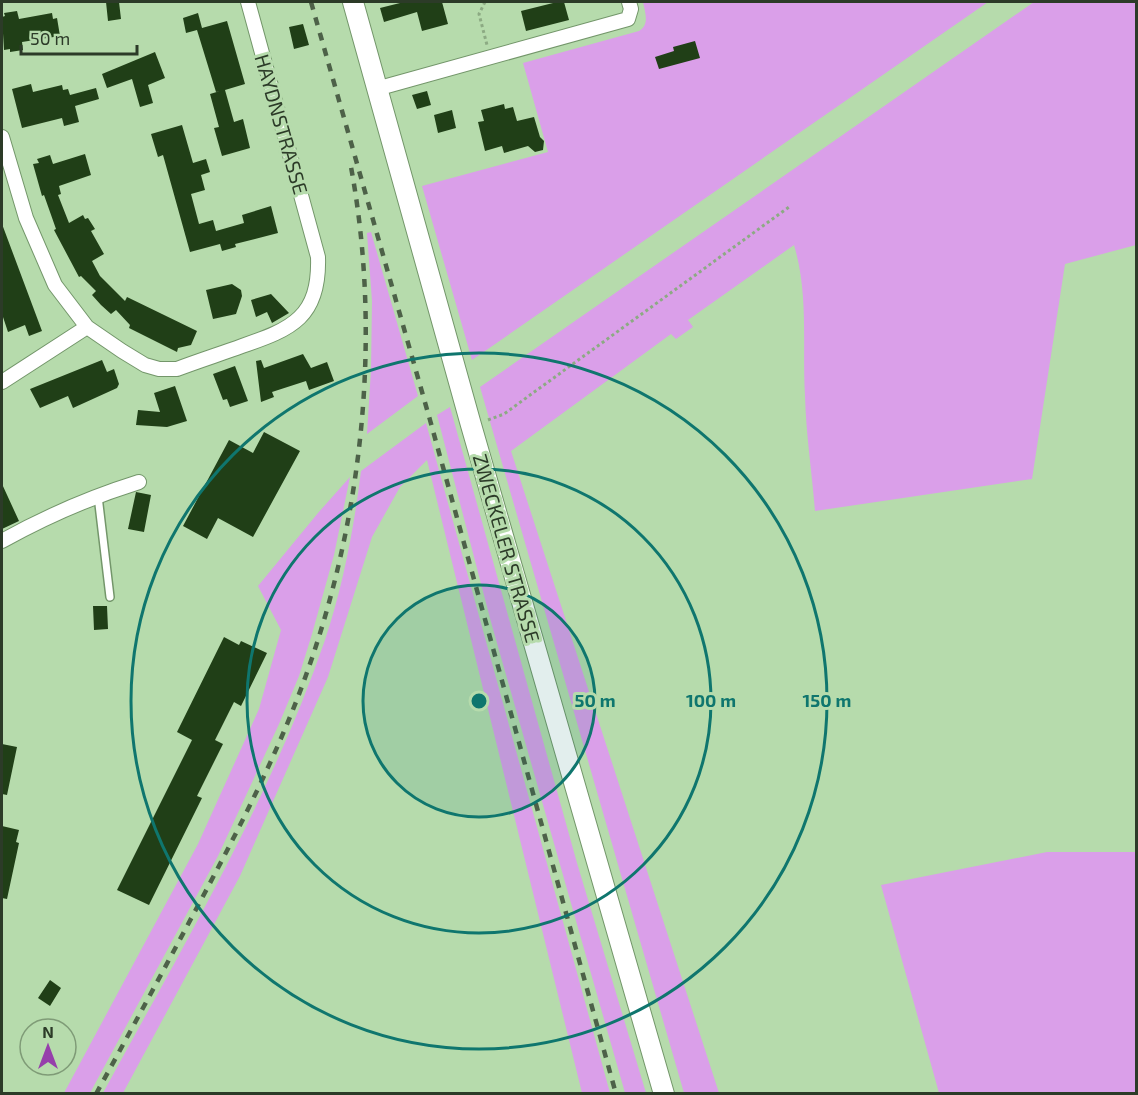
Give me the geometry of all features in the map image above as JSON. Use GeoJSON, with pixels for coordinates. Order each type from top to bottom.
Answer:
{"type":"FeatureCollection","features":[{"type":"Feature","properties":{"kind":"street","name":"HAYDNSTRASSE"},"geometry":{"type":"LineString","coordinates":[[2,137],[26,218],[55,285],[87,327],[146,365],[159,369],[177,369],[280,333],[306,310],[313,297],[319,270],[316,246],[248,2]]}},
{"type":"Feature","properties":{"kind":"street","name":"ZWECKELER STRASSE"},"geometry":{"type":"LineString","coordinates":[[353,2],[471,425],[664,1094]]}},
{"type":"Feature","properties":{"kind":"street"},"geometry":{"type":"LineString","coordinates":[[376,89],[628,19],[631,9],[629,2]]}},
{"type":"Feature","properties":{"kind":"street"},"geometry":{"type":"LineString","coordinates":[[2,382],[87,327]]}},
{"type":"Feature","properties":{"kind":"street"},"geometry":{"type":"LineString","coordinates":[[2,541],[28,526],[98,495],[139,482]]}},
{"type":"Feature","properties":{"kind":"lane"},"geometry":{"type":"LineString","coordinates":[[98,495],[110,597]]}},
{"type":"Feature","properties":{"kind":"path"},"geometry":{"type":"LineString","coordinates":[[485,2],[479,14],[490,58]]}},
{"type":"Feature","properties":{"kind":"path"},"geometry":{"type":"LineString","coordinates":[[471,425],[504,414],[789,207]]}},
{"type":"Feature","properties":{"kind":"shaded area"},"geometry":{"type":"Polygon","coordinates":[[[643,2],[988,2],[472,360],[422,186],[548,152],[523,63],[639,31],[646,22],[643,2]]]}},
{"type":"Feature","properties":{"kind":"shaded area"},"geometry":{"type":"Polygon","coordinates":[[[1034,2],[1136,2],[1136,245],[1065,264],[1032,479],[815,511],[804,377],[802,283],[794,245],[688,320],[693,327],[676,339],[671,334],[511,451],[719,1093],[684,1093],[480,387],[1034,2]]]}},
{"type":"Feature","properties":{"kind":"shaded area"},"geometry":{"type":"Polygon","coordinates":[[[371,232],[418,396],[367,434],[372,301],[367,233],[371,232]]]}},
{"type":"Feature","properties":{"kind":"shaded area"},"geometry":{"type":"Polygon","coordinates":[[[450,407],[577,863],[646,1093],[625,1093],[491,622],[437,415],[450,407]]]}},
{"type":"Feature","properties":{"kind":"shaded area"},"geometry":{"type":"Polygon","coordinates":[[[426,423],[610,1093],[582,1093],[427,460],[400,487],[372,537],[328,677],[240,876],[123,1093],[103,1093],[252,815],[303,699],[325,640],[337,599],[351,535],[361,471],[426,423]]]}},
{"type":"Feature","properties":{"kind":"shaded area"},"geometry":{"type":"Polygon","coordinates":[[[350,477],[334,555],[312,634],[299,676],[279,724],[218,856],[90,1093],[64,1093],[73,1077],[78,1077],[78,1067],[198,844],[259,709],[281,630],[258,586],[350,477]]]}},
{"type":"Feature","properties":{"kind":"shaded area"},"geometry":{"type":"Polygon","coordinates":[[[1047,852],[1136,852],[1136,1093],[939,1093],[881,885],[1047,852]]]}},
{"type":"Feature","properties":{"kind":"building"},"geometry":{"type":"Polygon","coordinates":[[[106,2],[119,2],[121,19],[108,21],[106,2]]]}},
{"type":"Feature","properties":{"kind":"building"},"geometry":{"type":"Polygon","coordinates":[[[404,2],[442,2],[448,24],[422,31],[417,12],[384,22],[380,8],[404,2]]]}},
{"type":"Feature","properties":{"kind":"building"},"geometry":{"type":"Polygon","coordinates":[[[564,2],[569,20],[526,31],[521,11],[564,2]]]}},
{"type":"Feature","properties":{"kind":"building"},"geometry":{"type":"Polygon","coordinates":[[[17,11],[19,19],[52,13],[53,19],[57,18],[60,36],[22,42],[23,50],[10,52],[10,49],[4,50],[2,17],[5,16],[4,13],[17,11]]]}},
{"type":"Feature","properties":{"kind":"building"},"geometry":{"type":"Polygon","coordinates":[[[198,13],[202,28],[227,21],[245,84],[225,90],[234,122],[243,119],[250,148],[222,156],[214,128],[219,127],[210,94],[220,91],[216,92],[197,30],[186,33],[183,18],[198,13]]]}},
{"type":"Feature","properties":{"kind":"building"},"geometry":{"type":"Polygon","coordinates":[[[303,24],[309,45],[294,49],[289,27],[303,24]]]}},
{"type":"Feature","properties":{"kind":"building"},"geometry":{"type":"Polygon","coordinates":[[[695,41],[700,58],[659,69],[655,57],[674,51],[673,47],[695,41]]]}},
{"type":"Feature","properties":{"kind":"building"},"geometry":{"type":"Polygon","coordinates":[[[155,52],[165,78],[148,85],[153,103],[140,107],[132,79],[107,88],[102,74],[155,52]]]}},
{"type":"Feature","properties":{"kind":"building"},"geometry":{"type":"Polygon","coordinates":[[[31,84],[33,92],[62,85],[63,90],[68,89],[70,95],[96,88],[99,99],[75,106],[79,122],[64,126],[62,118],[22,128],[12,89],[31,84]]]}},
{"type":"Feature","properties":{"kind":"building"},"geometry":{"type":"Polygon","coordinates":[[[427,91],[431,105],[417,109],[412,95],[427,91]]]}},
{"type":"Feature","properties":{"kind":"building"},"geometry":{"type":"Polygon","coordinates":[[[504,104],[505,109],[513,107],[517,121],[534,117],[540,137],[544,141],[543,150],[535,152],[528,146],[504,153],[502,146],[485,151],[478,122],[484,121],[481,110],[504,104]]]}},
{"type":"Feature","properties":{"kind":"building"},"geometry":{"type":"Polygon","coordinates":[[[452,110],[456,128],[438,133],[434,115],[452,110]]]}},
{"type":"Feature","properties":{"kind":"building"},"geometry":{"type":"Polygon","coordinates":[[[182,125],[193,163],[206,159],[210,172],[201,175],[205,190],[191,194],[199,224],[213,220],[216,231],[244,223],[242,215],[271,206],[278,233],[235,244],[236,247],[222,251],[220,244],[190,252],[163,155],[158,157],[151,134],[182,125]]]}},
{"type":"Feature","properties":{"kind":"building"},"geometry":{"type":"Polygon","coordinates":[[[85,154],[91,175],[59,186],[61,194],[58,195],[69,223],[83,215],[85,219],[88,218],[95,229],[91,231],[104,254],[92,261],[100,276],[125,301],[127,297],[197,331],[191,345],[178,348],[177,352],[129,328],[130,325],[116,310],[111,314],[101,305],[92,295],[96,291],[81,276],[79,277],[54,230],[56,229],[44,195],[42,196],[33,164],[39,163],[37,159],[50,155],[53,164],[85,154]]]}},
{"type":"Feature","properties":{"kind":"building"},"geometry":{"type":"Polygon","coordinates":[[[2,224],[42,331],[29,336],[25,325],[8,332],[2,314],[2,224]]]}},
{"type":"Feature","properties":{"kind":"building"},"geometry":{"type":"Polygon","coordinates":[[[232,284],[241,290],[242,296],[236,314],[213,319],[206,290],[232,284]]]}},
{"type":"Feature","properties":{"kind":"building"},"geometry":{"type":"Polygon","coordinates":[[[271,294],[289,313],[272,323],[267,312],[256,317],[251,300],[271,294]]]}},
{"type":"Feature","properties":{"kind":"building"},"geometry":{"type":"Polygon","coordinates":[[[303,354],[311,368],[327,362],[334,381],[309,390],[306,381],[272,392],[274,397],[261,402],[256,361],[261,360],[264,368],[303,354]]]}},
{"type":"Feature","properties":{"kind":"building"},"geometry":{"type":"Polygon","coordinates":[[[102,360],[107,372],[114,369],[119,384],[117,388],[73,408],[68,396],[40,408],[30,389],[102,360]]]}},
{"type":"Feature","properties":{"kind":"building"},"geometry":{"type":"Polygon","coordinates":[[[235,366],[248,401],[230,407],[227,399],[223,400],[213,374],[235,366]]]}},
{"type":"Feature","properties":{"kind":"building"},"geometry":{"type":"Polygon","coordinates":[[[175,386],[187,421],[167,427],[136,425],[138,410],[160,412],[154,393],[175,386]]]}},
{"type":"Feature","properties":{"kind":"building"},"geometry":{"type":"Polygon","coordinates":[[[264,432],[300,451],[253,537],[218,518],[207,539],[183,526],[229,440],[253,453],[264,432]]]}},
{"type":"Feature","properties":{"kind":"building"},"geometry":{"type":"Polygon","coordinates":[[[2,484],[19,521],[2,529],[2,484]]]}},
{"type":"Feature","properties":{"kind":"building"},"geometry":{"type":"Polygon","coordinates":[[[136,492],[151,495],[144,532],[128,529],[136,492]]]}},
{"type":"Feature","properties":{"kind":"building"},"geometry":{"type":"Polygon","coordinates":[[[93,606],[107,606],[108,629],[94,630],[93,606]]]}},
{"type":"Feature","properties":{"kind":"building"},"geometry":{"type":"Polygon","coordinates":[[[224,637],[239,645],[241,641],[267,653],[241,706],[234,702],[215,740],[223,744],[197,796],[202,798],[149,905],[117,890],[192,740],[177,732],[224,637]]]}},
{"type":"Feature","properties":{"kind":"building"},"geometry":{"type":"Polygon","coordinates":[[[2,744],[17,747],[7,795],[2,794],[2,744]]]}},
{"type":"Feature","properties":{"kind":"building"},"geometry":{"type":"Polygon","coordinates":[[[2,826],[19,830],[16,842],[19,843],[7,899],[2,898],[2,826]]]}},
{"type":"Feature","properties":{"kind":"building"},"geometry":{"type":"Polygon","coordinates":[[[50,980],[61,988],[50,1006],[38,998],[50,980]]]}},
{"type":"Feature","properties":{"kind":"railway"},"geometry":{"type":"LineString","coordinates":[[311,2],[430,420],[616,1094]]}},
{"type":"Feature","properties":{"kind":"railway"},"geometry":{"type":"LineString","coordinates":[[96,1094],[253,799],[293,709],[325,617],[341,554],[353,490],[361,426],[365,360],[365,295],[360,231],[351,167]]}}]}
